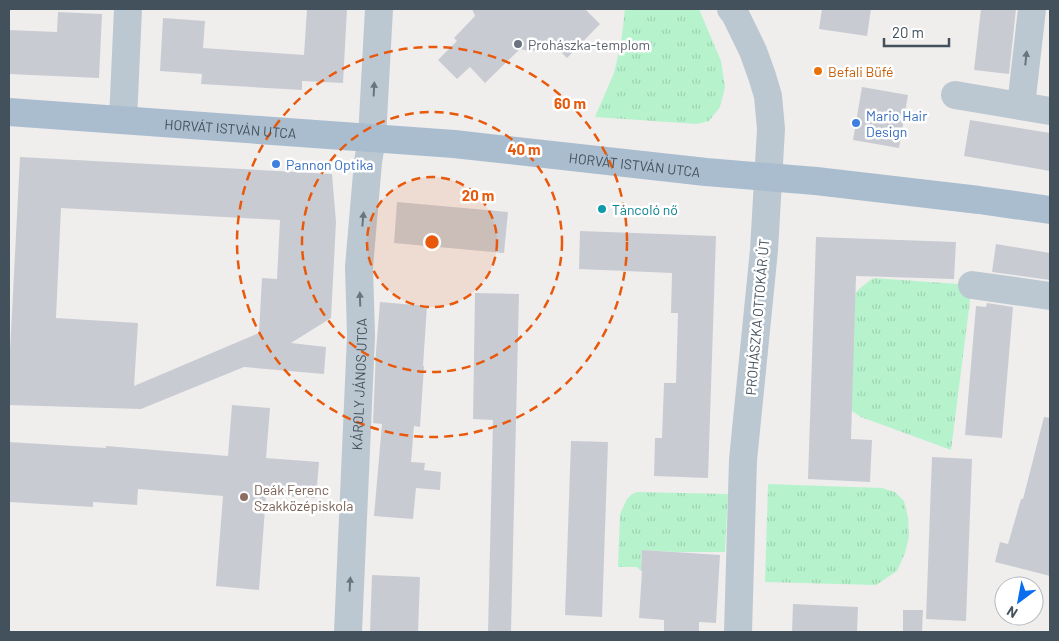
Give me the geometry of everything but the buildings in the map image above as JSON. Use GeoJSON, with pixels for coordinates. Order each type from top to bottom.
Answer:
{"type":"FeatureCollection","features":[{"type":"Feature","properties":{"kind":"main road","name":"HORVÁT ISTVÁN UTCA"},"geometry":{"type":"LineString","coordinates":[[9,112],[454,144],[706,172],[816,181],[1050,210]]}},
{"type":"Feature","properties":{"kind":"street"},"geometry":{"type":"LineString","coordinates":[[123,120],[128,9]]}},
{"type":"Feature","properties":{"kind":"street","name":"KÁROLY JÁNOS UTCA"},"geometry":{"type":"LineString","coordinates":[[348,632],[361,336],[359,267],[368,162],[372,138],[378,9]]}},
{"type":"Feature","properties":{"kind":"street","name":"PROHÁSZKA OTTOKÁR ÚT"},"geometry":{"type":"LineString","coordinates":[[731,9],[753,51],[768,96],[771,128],[764,250],[743,460],[738,632]]}},
{"type":"Feature","properties":{"kind":"street"},"geometry":{"type":"LineString","coordinates":[[1021,106],[1032,9]]}},
{"type":"Feature","properties":{"kind":"street"},"geometry":{"type":"LineString","coordinates":[[955,95],[1050,111]]}},
{"type":"Feature","properties":{"kind":"street"},"geometry":{"type":"LineString","coordinates":[[972,285],[1050,296]]}},
{"type":"Feature","properties":{"kind":"green space"},"geometry":{"type":"Polygon","coordinates":[[[625,9],[699,9],[721,61],[725,87],[720,107],[709,121],[697,124],[595,117],[614,73],[621,43],[625,9]]]}},
{"type":"Feature","properties":{"kind":"green space"},"geometry":{"type":"Polygon","coordinates":[[[873,278],[972,285],[951,450],[861,417],[852,411],[848,399],[851,299],[859,289],[873,278]]]}},
{"type":"Feature","properties":{"kind":"green space"},"geometry":{"type":"Polygon","coordinates":[[[768,484],[882,488],[895,492],[904,501],[908,517],[909,537],[905,553],[897,571],[876,585],[765,582],[768,484]]]}},
{"type":"Feature","properties":{"kind":"green space"},"geometry":{"type":"Polygon","coordinates":[[[637,492],[728,494],[725,552],[642,550],[641,571],[637,567],[618,567],[620,514],[627,499],[637,492]]]}},
{"type":"Feature","properties":{"kind":"place","name":"Prohászka-templom"},"geometry":{"type":"Point","coordinates":[518,44]}},
{"type":"Feature","properties":{"kind":"place","name":"Befali Büfé"},"geometry":{"type":"Point","coordinates":[818,71]}},
{"type":"Feature","properties":{"kind":"place","name":"Mario Hair Design"},"geometry":{"type":"Point","coordinates":[856,123]}},
{"type":"Feature","properties":{"kind":"place","name":"Pannon Optika"},"geometry":{"type":"Point","coordinates":[276,164]}},
{"type":"Feature","properties":{"kind":"place","name":"Táncoló nő"},"geometry":{"type":"Point","coordinates":[602,209]}},
{"type":"Feature","properties":{"kind":"place","name":"Deák Ferenc Szakközépiskola"},"geometry":{"type":"Point","coordinates":[244,497]}}]}
